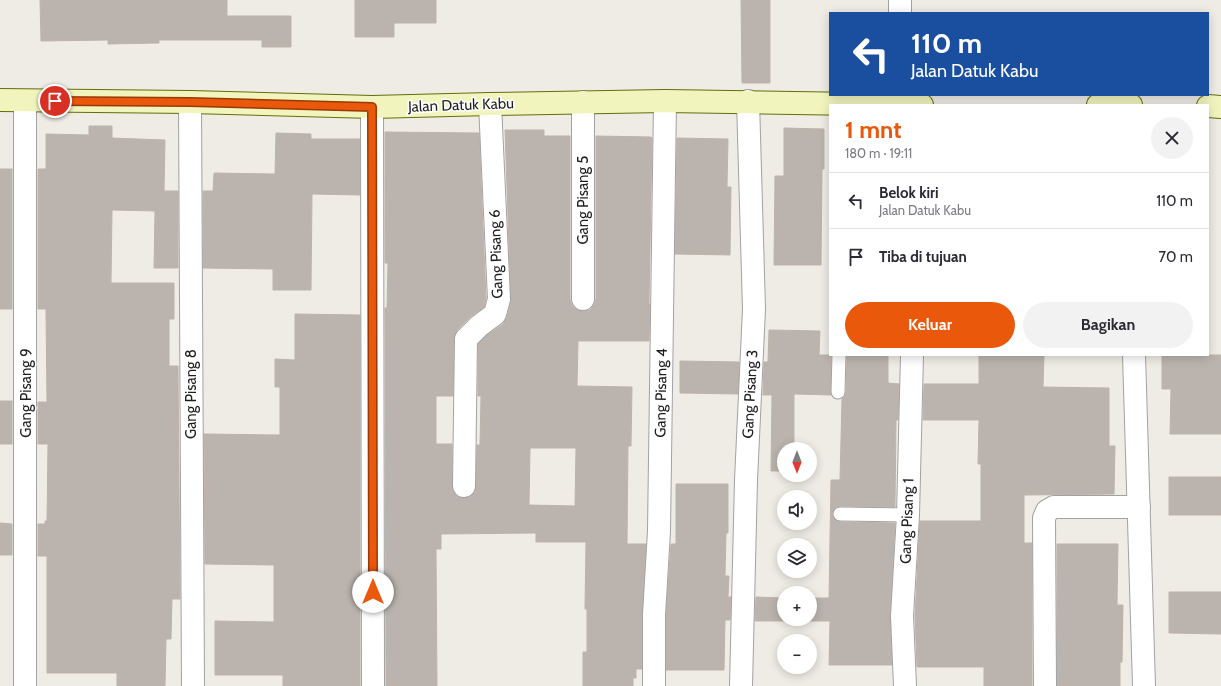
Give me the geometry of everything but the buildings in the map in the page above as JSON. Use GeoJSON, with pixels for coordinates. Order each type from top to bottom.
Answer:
{"type":"FeatureCollection","features":[{"type":"Feature","properties":{"kind":"street"},"geometry":{"type":"LineString","coordinates":[[900,0],[900,12]]}},
{"type":"Feature","properties":{"kind":"street","name":"Jalan Datuk Kabu"},"geometry":{"type":"LineString","coordinates":[[0,100],[190,102],[372,107],[665,101],[748,101],[829,104]]}},
{"type":"Feature","properties":{"kind":"street","name":"Jalan Datuk Kabu"},"geometry":{"type":"LineString","coordinates":[[854,104],[900,100],[918,104]]}},
{"type":"Feature","properties":{"kind":"street","name":"Gang Pisang 9"},"geometry":{"type":"LineString","coordinates":[[25,101],[25,686]]}},
{"type":"Feature","properties":{"kind":"street","name":"Gang Pisang 4"},"geometry":{"type":"LineString","coordinates":[[654,686],[654,615],[659,531],[665,101]]}},
{"type":"Feature","properties":{"kind":"street","name":"Gang Pisang 3"},"geometry":{"type":"LineString","coordinates":[[741,686],[746,480],[754,310],[748,101]]}},
{"type":"Feature","properties":{"kind":"street","name":"Gang Pisang 8"},"geometry":{"type":"LineString","coordinates":[[190,102],[192,686]]}},
{"type":"Feature","properties":{"kind":"street","name":"Gang Pisang 5"},"geometry":{"type":"LineString","coordinates":[[583,102],[583,298]]}},
{"type":"Feature","properties":{"kind":"street","name":"Gang Pisang 6"},"geometry":{"type":"LineString","coordinates":[[464,486],[466,339],[479,326],[495,314],[500,300],[490,104]]}},
{"type":"Feature","properties":{"kind":"street"},"geometry":{"type":"LineString","coordinates":[[1209,106],[1221,106]]}},
{"type":"Feature","properties":{"kind":"street"},"geometry":{"type":"LineString","coordinates":[[372,107],[373,686]]}},
{"type":"Feature","properties":{"kind":"street","name":"Gang Pisang 1"},"geometry":{"type":"LineString","coordinates":[[905,686],[902,616],[908,514],[912,356]]}},
{"type":"Feature","properties":{"kind":"street"},"geometry":{"type":"LineString","coordinates":[[1134,356],[1144,686]]}},
{"type":"Feature","properties":{"kind":"street"},"geometry":{"type":"LineString","coordinates":[[1045,686],[1044,518],[1047,511],[1054,507],[1139,507]]}},
{"type":"Feature","properties":{"kind":"lane"},"geometry":{"type":"LineString","coordinates":[[838,392],[839,356]]}},
{"type":"Feature","properties":{"kind":"lane"},"geometry":{"type":"LineString","coordinates":[[840,514],[908,514]]}},
{"type":"Feature","properties":{"kind":"route"},"geometry":{"type":"LineString","coordinates":[[55,101],[190,102],[372,107],[373,592]]}}]}
